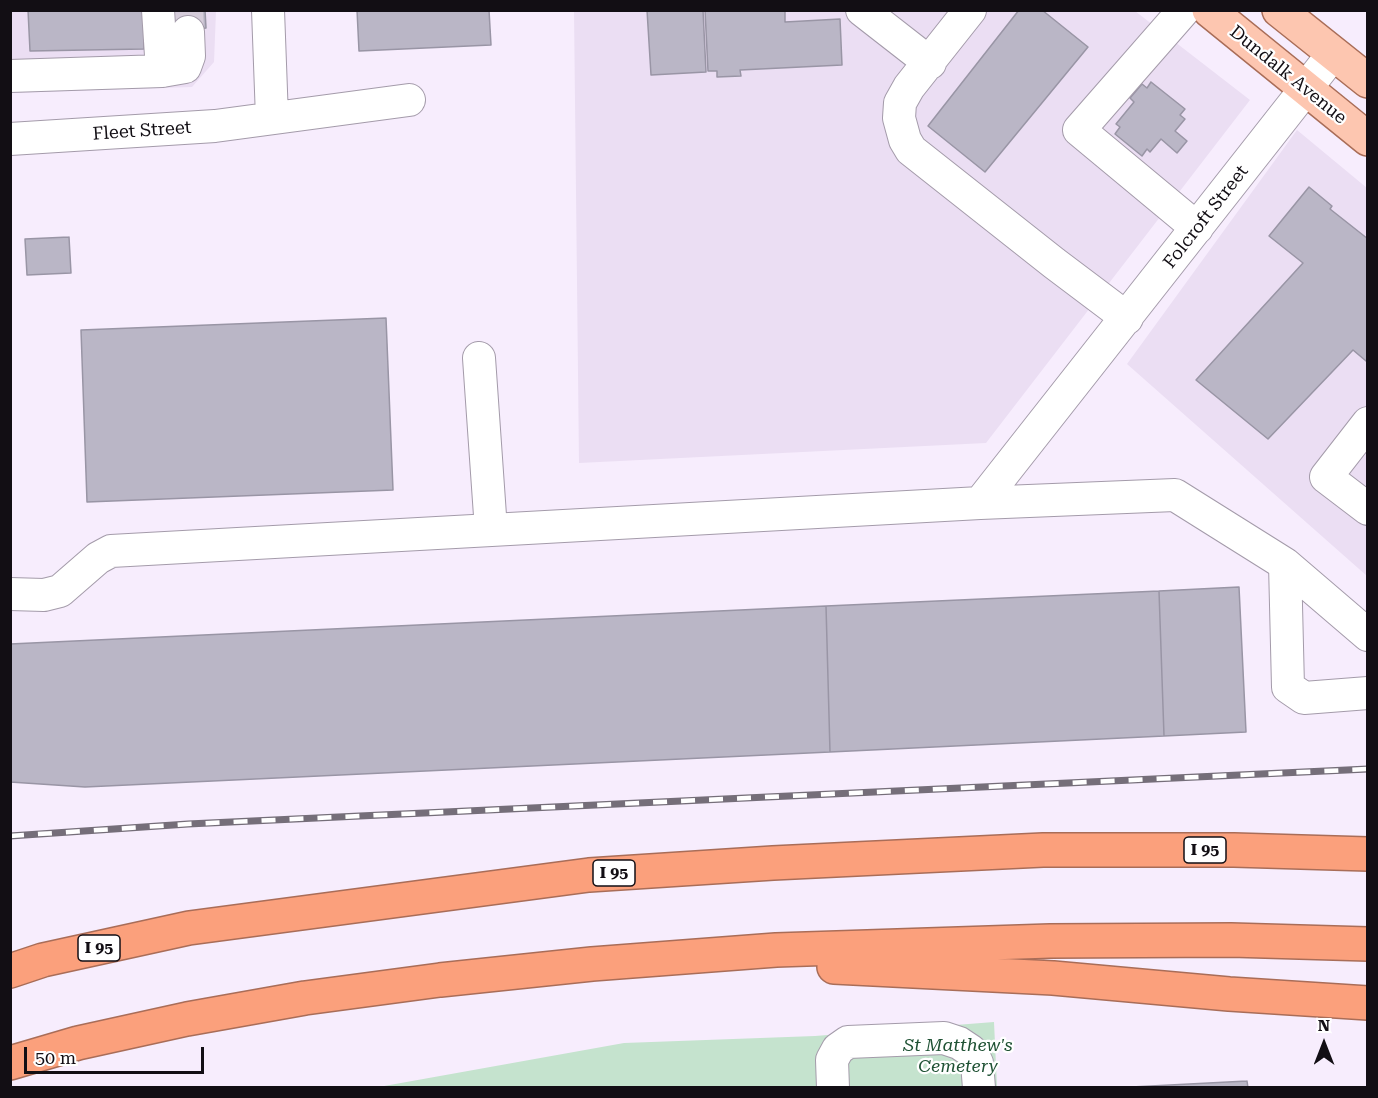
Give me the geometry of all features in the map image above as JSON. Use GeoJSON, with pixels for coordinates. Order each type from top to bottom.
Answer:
{"type":"FeatureCollection","features":[{"type":"Feature","properties":{"kind":"highway","name":"I 95"},"geometry":{"type":"LineString","coordinates":[[10,971],[43,960],[189,928],[589,874],[773,862],[1043,850],[1234,850],[1368,854]]}},
{"type":"Feature","properties":{"kind":"highway"},"geometry":{"type":"LineString","coordinates":[[10,1063],[78,1043],[187,1019],[304,998],[440,980],[592,964],[776,950],[1050,941],[1231,940],[1368,944]]}},
{"type":"Feature","properties":{"kind":"highway"},"geometry":{"type":"LineString","coordinates":[[592,964],[777,965],[1030,977],[1368,1003]]}},
{"type":"Feature","properties":{"kind":"main road","name":"Dundalk Avenue"},"geometry":{"type":"LineString","coordinates":[[1209,10],[1368,139]]}},
{"type":"Feature","properties":{"kind":"main road"},"geometry":{"type":"LineString","coordinates":[[1279,10],[1368,81]]}},
{"type":"Feature","properties":{"kind":"street"},"geometry":{"type":"LineString","coordinates":[[158,10],[162,71]]}},
{"type":"Feature","properties":{"kind":"street"},"geometry":{"type":"LineString","coordinates":[[268,10],[272,118]]}},
{"type":"Feature","properties":{"kind":"street"},"geometry":{"type":"LineString","coordinates":[[862,10],[930,63]]}},
{"type":"Feature","properties":{"kind":"street"},"geometry":{"type":"LineString","coordinates":[[970,10],[909,87],[900,103],[900,129],[905,140],[911,150],[1127,318]]}},
{"type":"Feature","properties":{"kind":"street"},"geometry":{"type":"LineString","coordinates":[[1184,10],[1079,130],[1197,228]]}},
{"type":"Feature","properties":{"kind":"street"},"geometry":{"type":"LineString","coordinates":[[10,76],[162,71],[185,67],[189,56],[188,32]]}},
{"type":"Feature","properties":{"kind":"street","name":"Folcroft Street"},"geometry":{"type":"LineString","coordinates":[[980,503],[1333,54]]}},
{"type":"Feature","properties":{"kind":"street","name":"Fleet Street"},"geometry":{"type":"LineString","coordinates":[[10,139],[215,126],[409,100]]}},
{"type":"Feature","properties":{"kind":"street"},"geometry":{"type":"LineString","coordinates":[[479,358],[491,530]]}},
{"type":"Feature","properties":{"kind":"street"},"geometry":{"type":"LineString","coordinates":[[1368,423],[1326,477],[1368,509]]}},
{"type":"Feature","properties":{"kind":"street"},"geometry":{"type":"LineString","coordinates":[[10,594],[44,596],[60,591],[98,558],[111,551],[980,503],[1175,495],[1285,564],[1368,634]]}},
{"type":"Feature","properties":{"kind":"street"},"geometry":{"type":"LineString","coordinates":[[1285,564],[1288,687],[1304,698],[1368,693]]}},
{"type":"Feature","properties":{"kind":"street"},"geometry":{"type":"LineString","coordinates":[[833,1088],[832,1060],[838,1049],[848,1042],[944,1038],[959,1043],[971,1051],[977,1063],[979,1088]]}},
{"type":"Feature","properties":{"kind":"shaded area"},"geometry":{"type":"Polygon","coordinates":[[[10,11],[216,11],[214,62],[192,87],[11,93],[10,11]]]}},
{"type":"Feature","properties":{"kind":"shaded area"},"geometry":{"type":"Polygon","coordinates":[[[574,11],[1135,11],[1250,100],[986,443],[579,463],[574,11]]]}},
{"type":"Feature","properties":{"kind":"shaded area"},"geometry":{"type":"Polygon","coordinates":[[[1297,130],[1367,188],[1367,576],[1127,364],[1297,130]]]}},
{"type":"Feature","properties":{"kind":"green space","name":"St Matthew's Cemetery"},"geometry":{"type":"Polygon","coordinates":[[[994,1022],[997,1087],[373,1088],[624,1043],[815,1036],[994,1022]]]}},
{"type":"Feature","properties":{"kind":"building"},"geometry":{"type":"Polygon","coordinates":[[[28,10],[144,10],[144,49],[30,51],[28,10]]]}},
{"type":"Feature","properties":{"kind":"building"},"geometry":{"type":"Polygon","coordinates":[[[176,10],[205,10],[206,28],[177,32],[176,10]]]}},
{"type":"Feature","properties":{"kind":"building"},"geometry":{"type":"Polygon","coordinates":[[[357,10],[489,10],[491,45],[359,51],[357,10]]]}},
{"type":"Feature","properties":{"kind":"building"},"geometry":{"type":"Polygon","coordinates":[[[647,10],[703,10],[706,72],[651,75],[647,10]]]}},
{"type":"Feature","properties":{"kind":"building"},"geometry":{"type":"Polygon","coordinates":[[[705,10],[785,10],[785,22],[840,19],[842,65],[740,70],[741,76],[717,77],[717,71],[708,71],[705,10]]]}},
{"type":"Feature","properties":{"kind":"building"},"geometry":{"type":"Polygon","coordinates":[[[1019,10],[1042,10],[1088,47],[985,172],[928,126],[1019,10]]]}},
{"type":"Feature","properties":{"kind":"building"},"geometry":{"type":"Polygon","coordinates":[[[1151,82],[1185,109],[1180,115],[1185,119],[1175,131],[1187,141],[1177,153],[1161,139],[1150,152],[1147,149],[1142,156],[1115,134],[1120,127],[1116,124],[1134,102],[1130,98],[1142,84],[1147,88],[1151,82]]]}},
{"type":"Feature","properties":{"kind":"building"},"geometry":{"type":"Polygon","coordinates":[[[1309,187],[1332,206],[1330,209],[1368,239],[1368,359],[1366,361],[1353,350],[1268,439],[1196,380],[1303,263],[1269,236],[1309,187]]]}},
{"type":"Feature","properties":{"kind":"building"},"geometry":{"type":"Polygon","coordinates":[[[69,237],[71,273],[27,275],[25,239],[69,237]]]}},
{"type":"Feature","properties":{"kind":"building"},"geometry":{"type":"Polygon","coordinates":[[[386,318],[393,490],[87,502],[81,330],[386,318]]]}},
{"type":"Feature","properties":{"kind":"building"},"geometry":{"type":"Polygon","coordinates":[[[1239,587],[1246,732],[1164,736],[1159,591],[1239,587]]]}},
{"type":"Feature","properties":{"kind":"building"},"geometry":{"type":"Polygon","coordinates":[[[1159,591],[1164,736],[830,752],[826,606],[1159,591]]]}},
{"type":"Feature","properties":{"kind":"building"},"geometry":{"type":"Polygon","coordinates":[[[826,606],[830,752],[85,787],[10,782],[10,644],[826,606]]]}},
{"type":"Feature","properties":{"kind":"building"},"geometry":{"type":"Polygon","coordinates":[[[1247,1081],[1248,1088],[1112,1088],[1247,1081]]]}},
{"type":"Feature","properties":{"kind":"tunnel"},"geometry":{"type":"LineString","coordinates":[[187,10],[188,32]]}},
{"type":"Feature","properties":{"kind":"railway"},"geometry":{"type":"LineString","coordinates":[[10,836],[188,824],[1368,769]]}}]}
